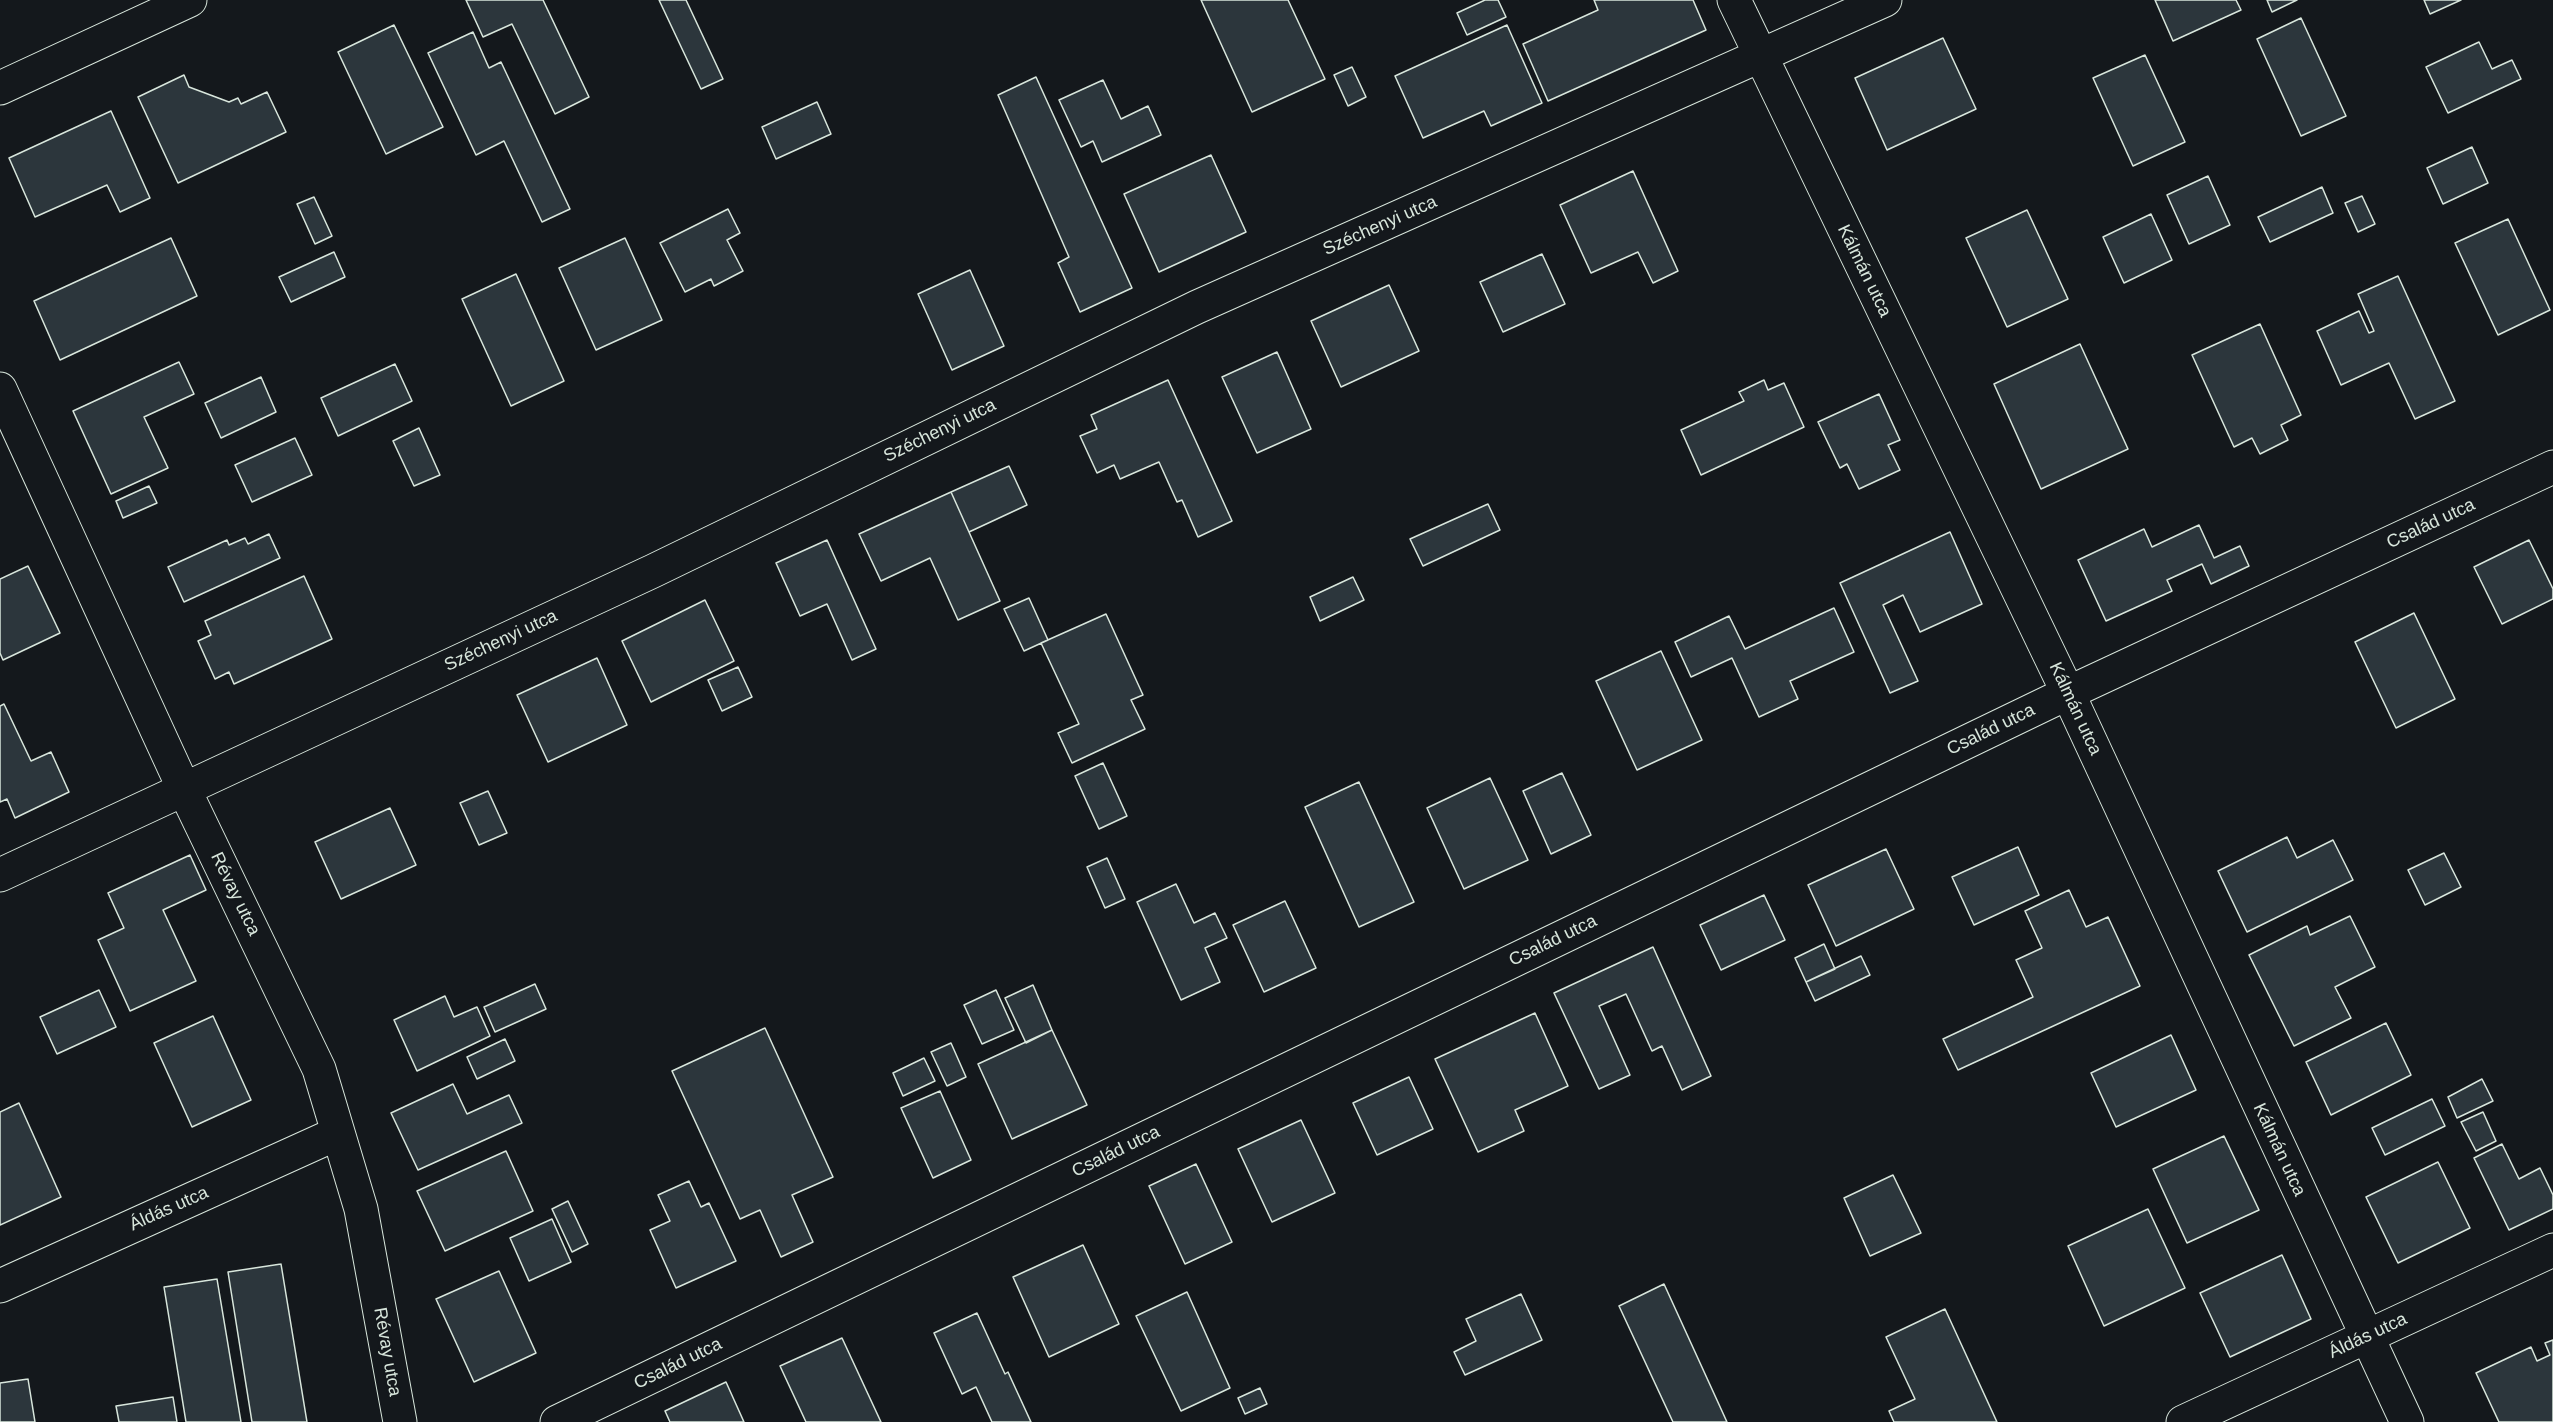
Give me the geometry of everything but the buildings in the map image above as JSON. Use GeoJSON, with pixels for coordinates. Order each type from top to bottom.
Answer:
{"type":"FeatureCollection","features":[{"type":"Feature","properties":{"kind":"street"},"geometry":{"type":"LineString","coordinates":[[0,88],[190,0]]}},
{"type":"Feature","properties":{"kind":"street","name":"Kálmán utca"},"geometry":{"type":"LineString","coordinates":[[1734,0],[2068,693],[2407,1422]]}},
{"type":"Feature","properties":{"kind":"street","name":"Széchenyi utca"},"geometry":{"type":"LineString","coordinates":[[0,875],[653,571],[1197,307],[1885,0]]}},
{"type":"Feature","properties":{"kind":"street","name":"Révay utca"},"geometry":{"type":"LineString","coordinates":[[0,389],[184,789],[319,1069],[361,1209],[400,1422]]}},
{"type":"Feature","properties":{"kind":"street","name":"Család utca"},"geometry":{"type":"LineString","coordinates":[[557,1422],[2068,693],[2553,467]]}},
{"type":"Feature","properties":{"kind":"street","name":"Áldás utca"},"geometry":{"type":"LineString","coordinates":[[0,1286],[338,1133]]}},
{"type":"Feature","properties":{"kind":"street","name":"Áldás utca"},"geometry":{"type":"LineString","coordinates":[[2183,1422],[2553,1250]]}}]}
